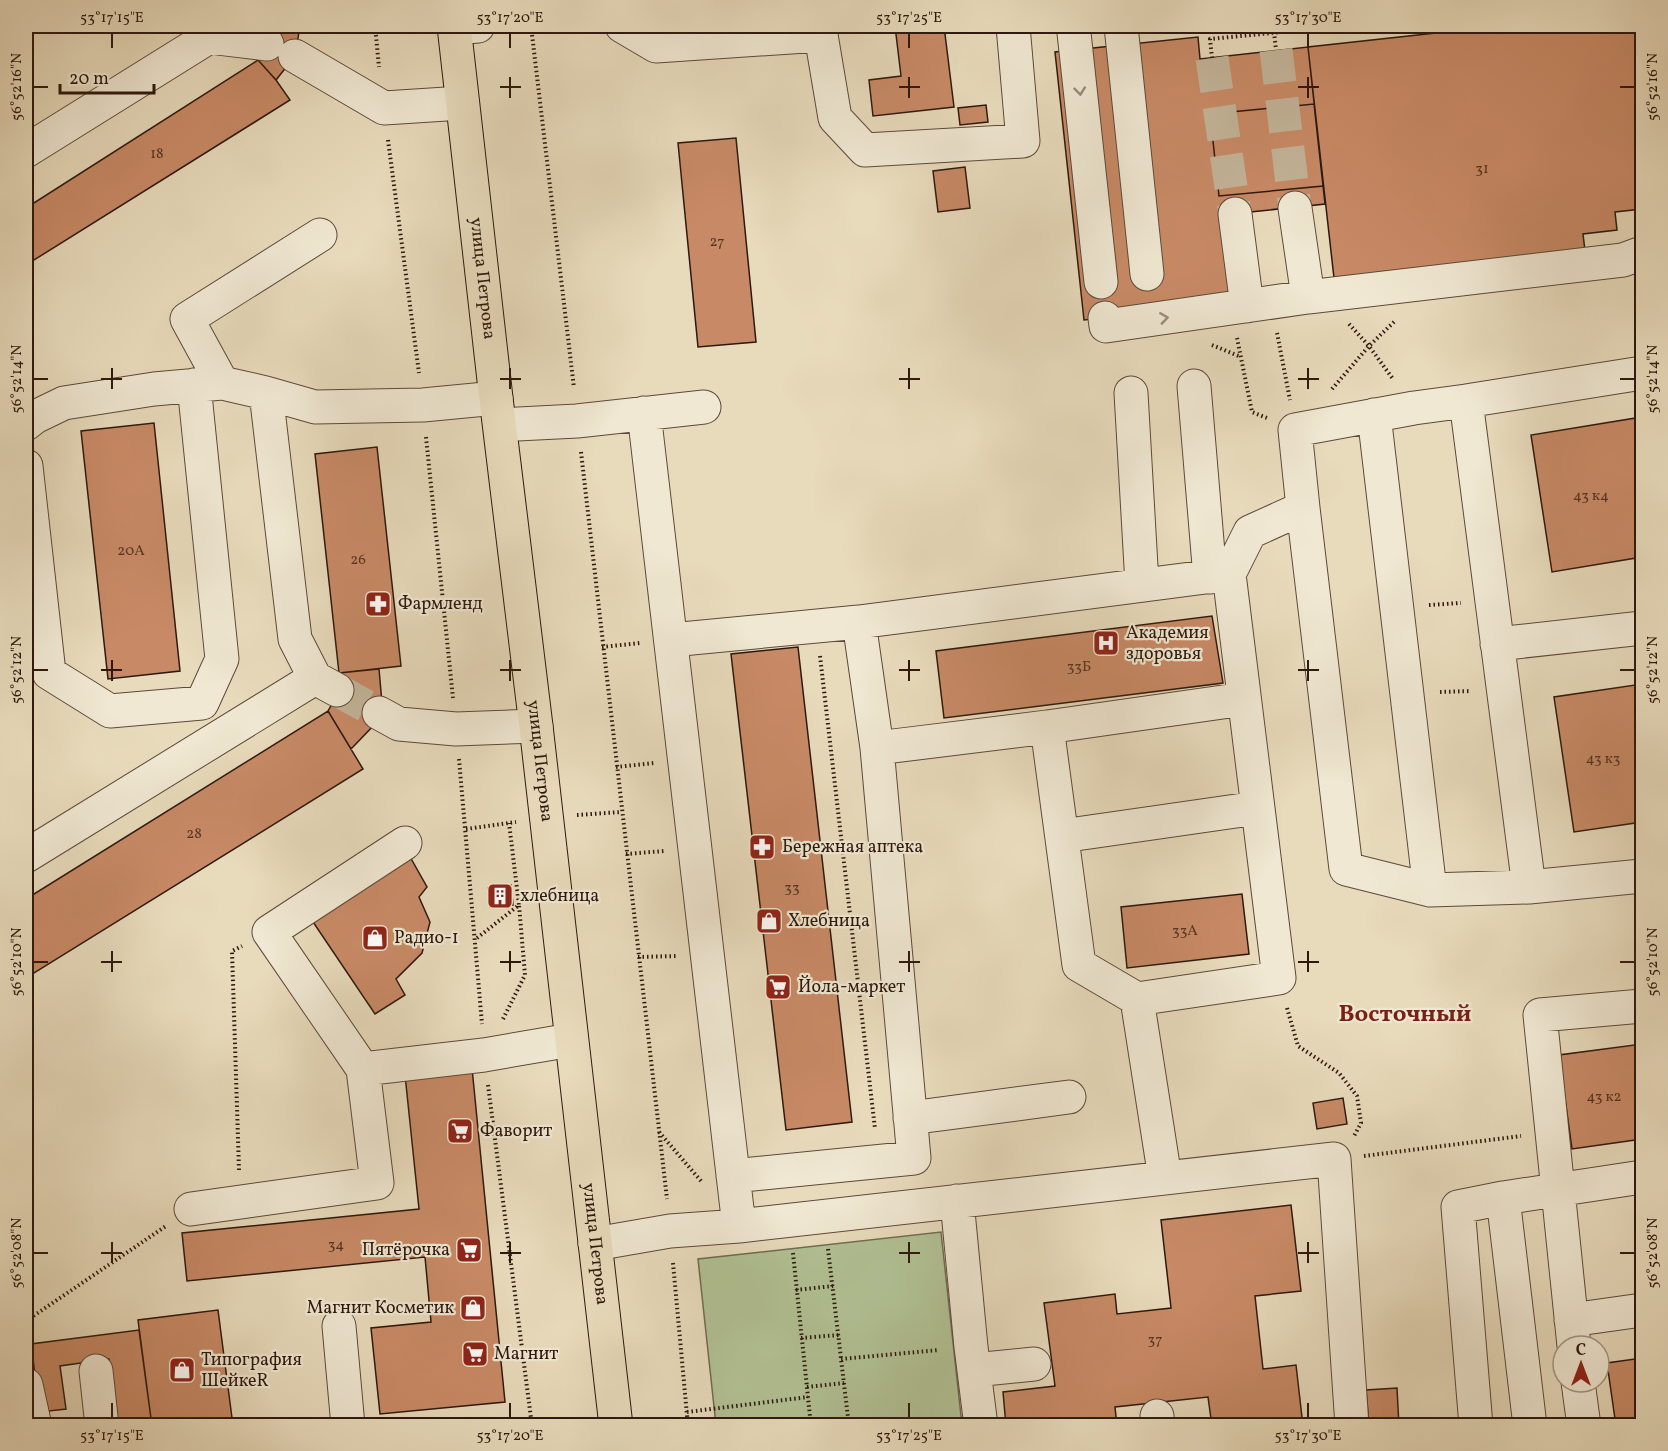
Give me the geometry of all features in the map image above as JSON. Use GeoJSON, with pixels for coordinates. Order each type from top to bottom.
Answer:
{"type":"FeatureCollection","features":[{"type":"Feature","properties":{"kind":"main road","name":"улица Петрова"},"geometry":{"type":"LineString","coordinates":[[462,26],[462,103],[616,1425]]}},
{"type":"Feature","properties":{"kind":"lane"},"geometry":{"type":"LineString","coordinates":[[622,26],[656,46],[821,34],[835,118],[865,150],[1023,141],[1013,26]]}},
{"type":"Feature","properties":{"kind":"lane"},"geometry":{"type":"LineString","coordinates":[[1101,282],[1074,29],[1130,26],[1147,274]]}},
{"type":"Feature","properties":{"kind":"lane"},"geometry":{"type":"LineString","coordinates":[[26,151],[208,31],[281,50],[384,108],[462,103]]}},
{"type":"Feature","properties":{"kind":"lane"},"geometry":{"type":"LineString","coordinates":[[1295,208],[1308,297]]}},
{"type":"Feature","properties":{"kind":"lane"},"geometry":{"type":"LineString","coordinates":[[1235,214],[1236,314]]}},
{"type":"Feature","properties":{"kind":"lane"},"geometry":{"type":"LineString","coordinates":[[26,466],[49,673],[110,711],[202,703],[222,659],[208,384],[187,319],[320,235]]}},
{"type":"Feature","properties":{"kind":"lane"},"geometry":{"type":"LineString","coordinates":[[1105,318],[1106,326],[1236,314],[1308,297],[1623,260],[1642,253]]}},
{"type":"Feature","properties":{"kind":"lane"},"geometry":{"type":"LineString","coordinates":[[1642,373],[1414,408],[1295,430],[1346,869],[1430,890],[1529,887],[1642,876]]}},
{"type":"Feature","properties":{"kind":"lane"},"geometry":{"type":"LineString","coordinates":[[26,424],[64,403],[154,388],[208,384],[266,393],[315,407],[423,405],[578,421],[704,407]]}},
{"type":"Feature","properties":{"kind":"lane"},"geometry":{"type":"LineString","coordinates":[[1047,727],[1079,965],[1137,999],[1279,978],[1244,699],[1220,576],[1194,386]]}},
{"type":"Feature","properties":{"kind":"lane"},"geometry":{"type":"LineString","coordinates":[[26,856],[326,684],[295,639],[266,393]]}},
{"type":"Feature","properties":{"kind":"lane"},"geometry":{"type":"LineString","coordinates":[[1131,393],[1142,584]]}},
{"type":"Feature","properties":{"kind":"lane"},"geometry":{"type":"LineString","coordinates":[[1466,401],[1529,887]]}},
{"type":"Feature","properties":{"kind":"lane"},"geometry":{"type":"LineString","coordinates":[[644,413],[739,1226]]}},
{"type":"Feature","properties":{"kind":"lane"},"geometry":{"type":"LineString","coordinates":[[1374,415],[1430,890]]}},
{"type":"Feature","properties":{"kind":"lane"},"geometry":{"type":"LineString","coordinates":[[671,640],[860,622],[1142,584],[1220,576],[1250,532],[1303,508]]}},
{"type":"Feature","properties":{"kind":"lane"},"geometry":{"type":"LineString","coordinates":[[733,1176],[914,1158],[877,748],[860,622]]}},
{"type":"Feature","properties":{"kind":"lane"},"geometry":{"type":"LineString","coordinates":[[1497,644],[1642,628]]}},
{"type":"Feature","properties":{"kind":"lane"},"geometry":{"type":"LineString","coordinates":[[877,748],[1244,699]]}},
{"type":"Feature","properties":{"kind":"lane"},"geometry":{"type":"LineString","coordinates":[[379,713],[399,724],[456,729],[536,726]]}},
{"type":"Feature","properties":{"kind":"lane"},"geometry":{"type":"LineString","coordinates":[[1062,836],[1257,808]]}},
{"type":"Feature","properties":{"kind":"lane"},"geometry":{"type":"LineString","coordinates":[[191,1209],[377,1183],[363,1069],[269,932],[405,843]]}},
{"type":"Feature","properties":{"kind":"lane"},"geometry":{"type":"LineString","coordinates":[[1137,999],[1165,1178]]}},
{"type":"Feature","properties":{"kind":"lane"},"geometry":{"type":"LineString","coordinates":[[1642,1006],[1540,1015],[1572,1333],[1642,1311]]}},
{"type":"Feature","properties":{"kind":"lane"},"geometry":{"type":"LineString","coordinates":[[363,1069],[484,1055],[571,1040]]}},
{"type":"Feature","properties":{"kind":"lane"},"geometry":{"type":"LineString","coordinates":[[910,1118],[1069,1097]]}},
{"type":"Feature","properties":{"kind":"lane"},"geometry":{"type":"LineString","coordinates":[[595,1244],[670,1231],[739,1226],[1334,1160],[1352,1425]]}},
{"type":"Feature","properties":{"kind":"lane"},"geometry":{"type":"LineString","coordinates":[[1476,1425],[1458,1207],[1642,1177]]}},
{"type":"Feature","properties":{"kind":"lane"},"geometry":{"type":"LineString","coordinates":[[1503,1198],[1530,1425]]}},
{"type":"Feature","properties":{"kind":"lane"},"geometry":{"type":"LineString","coordinates":[[957,1201],[972,1359],[981,1425]]}},
{"type":"Feature","properties":{"kind":"lane"},"geometry":{"type":"LineString","coordinates":[[339,1326],[348,1425]]}},
{"type":"Feature","properties":{"kind":"lane"},"geometry":{"type":"LineString","coordinates":[[972,1359],[1034,1364]]}},
{"type":"Feature","properties":{"kind":"lane"},"geometry":{"type":"LineString","coordinates":[[96,1371],[102,1425]]}},
{"type":"Feature","properties":{"kind":"lane"},"geometry":{"type":"LineString","coordinates":[[26,1385],[35,1425]]}},
{"type":"Feature","properties":{"kind":"lane"},"geometry":{"type":"LineString","coordinates":[[1580,1394],[1584,1425]]}},
{"type":"Feature","properties":{"kind":"path"},"geometry":{"type":"LineString","coordinates":[[531,26],[670,1231],[688,1425]]}},
{"type":"Feature","properties":{"kind":"path"},"geometry":{"type":"LineString","coordinates":[[1212,58],[1210,39],[1343,26]]}},
{"type":"Feature","properties":{"kind":"path"},"geometry":{"type":"LineString","coordinates":[[1274,32],[1276,50]]}},
{"type":"Feature","properties":{"kind":"path"},"geometry":{"type":"LineString","coordinates":[[1236,314],[1252,412],[1295,430],[1369,346],[1402,314]]}},
{"type":"Feature","properties":{"kind":"path"},"geometry":{"type":"LineString","coordinates":[[1347,322],[1369,346],[1414,408]]}},
{"type":"Feature","properties":{"kind":"path"},"geometry":{"type":"LineString","coordinates":[[1396,607],[1492,602]]}},
{"type":"Feature","properties":{"kind":"path"},"geometry":{"type":"LineString","coordinates":[[819,652],[876,1137]]}},
{"type":"Feature","properties":{"kind":"path"},"geometry":{"type":"LineString","coordinates":[[1406,693],[1503,691]]}},
{"type":"Feature","properties":{"kind":"path"},"geometry":{"type":"LineString","coordinates":[[484,1055],[525,975],[509,823]]}},
{"type":"Feature","properties":{"kind":"path"},"geometry":{"type":"LineString","coordinates":[[476,938],[519,905]]}},
{"type":"Feature","properties":{"kind":"path"},"geometry":{"type":"LineString","coordinates":[[240,1202],[232,951],[269,932]]}},
{"type":"Feature","properties":{"kind":"path"},"geometry":{"type":"LineString","coordinates":[[1279,978],[1298,1046],[1339,1073],[1358,1096],[1361,1123],[1352,1140],[1334,1160]]}},
{"type":"Feature","properties":{"kind":"path"},"geometry":{"type":"LineString","coordinates":[[1334,1160],[1551,1132]]}},
{"type":"Feature","properties":{"kind":"path"},"geometry":{"type":"LineString","coordinates":[[26,1321],[191,1209]]}},
{"type":"Feature","properties":{"kind":"path"},"geometry":{"type":"LineString","coordinates":[[828,1249],[849,1425]]}},
{"type":"Feature","properties":{"kind":"path"},"geometry":{"type":"LineString","coordinates":[[793,1252],[811,1425]]}},
{"type":"Feature","properties":{"kind":"path"},"geometry":{"type":"LineString","coordinates":[[796,1290],[833,1286]]}},
{"type":"Feature","properties":{"kind":"path"},"geometry":{"type":"LineString","coordinates":[[801,1338],[838,1335]]}},
{"type":"Feature","properties":{"kind":"path"},"geometry":{"type":"LineString","coordinates":[[841,1359],[972,1359]]}},
{"type":"Feature","properties":{"kind":"path"},"geometry":{"type":"LineString","coordinates":[[807,1387],[844,1383]]}},
{"type":"Feature","properties":{"kind":"path"},"geometry":{"type":"LineString","coordinates":[[687,1412],[808,1397]]}},
{"type":"Feature","properties":{"kind":"path"},"geometry":{"type":"LineString","coordinates":[[519,1425],[532,1425]]}},
{"type":"Feature","properties":{"kind":"green space"},"geometry":{"type":"Polygon","coordinates":[[[941,1232],[962,1425],[716,1425],[698,1259],[941,1232]]]}},
{"type":"Feature","properties":{"kind":"building"},"geometry":{"type":"Polygon","coordinates":[[[275,26],[300,26],[295,56],[276,80],[258,60],[275,26]]]}},
{"type":"Feature","properties":{"kind":"building"},"geometry":{"type":"Polygon","coordinates":[[[895,26],[944,26],[954,107],[873,116],[869,80],[901,76],[895,26]]]}},
{"type":"Feature","properties":{"kind":"building"},"geometry":{"type":"Polygon","coordinates":[[[1500,26],[1642,26],[1642,209],[1615,212],[1617,230],[1583,234],[1586,259],[1335,287],[1308,47],[1500,26]]]}},
{"type":"Feature","properties":{"kind":"building"},"geometry":{"type":"Polygon","coordinates":[[[1198,37],[1200,59],[1308,47],[1325,204],[1222,215],[1231,305],[1084,320],[1055,52],[1198,37]]]}},
{"type":"Feature","properties":{"kind":"building"},"geometry":{"type":"Polygon","coordinates":[[[258,60],[290,100],[26,265],[26,208],[258,60]]]}},
{"type":"Feature","properties":{"kind":"building"},"geometry":{"type":"Polygon","coordinates":[[[1314,104],[1323,186],[1219,196],[1210,114],[1314,104]]]}},
{"type":"Feature","properties":{"kind":"building"},"geometry":{"type":"Polygon","coordinates":[[[986,105],[988,122],[960,125],[958,108],[986,105]]]}},
{"type":"Feature","properties":{"kind":"building"},"geometry":{"type":"Polygon","coordinates":[[[736,138],[756,342],[698,347],[678,143],[736,138]]]}},
{"type":"Feature","properties":{"kind":"building"},"geometry":{"type":"Polygon","coordinates":[[[965,167],[970,208],[938,212],[933,171],[965,167]]]}},
{"type":"Feature","properties":{"kind":"building"},"geometry":{"type":"Polygon","coordinates":[[[1642,417],[1642,557],[1552,572],[1531,435],[1642,417]]]}},
{"type":"Feature","properties":{"kind":"building"},"geometry":{"type":"Polygon","coordinates":[[[154,423],[180,671],[108,679],[81,431],[154,423]]]}},
{"type":"Feature","properties":{"kind":"building"},"geometry":{"type":"Polygon","coordinates":[[[377,447],[401,666],[339,673],[315,454],[377,447]]]}},
{"type":"Feature","properties":{"kind":"building"},"geometry":{"type":"Polygon","coordinates":[[[1212,616],[1223,683],[944,718],[936,651],[1212,616]]]}},
{"type":"Feature","properties":{"kind":"building"},"geometry":{"type":"Polygon","coordinates":[[[798,647],[852,1122],[786,1130],[731,654],[798,647]]]}},
{"type":"Feature","properties":{"kind":"building"},"geometry":{"type":"Polygon","coordinates":[[[379,669],[382,703],[374,725],[351,749],[328,711],[336,697],[339,673],[379,669]]]}},
{"type":"Feature","properties":{"kind":"building"},"geometry":{"type":"Polygon","coordinates":[[[1642,684],[1642,822],[1574,832],[1554,697],[1642,684]]]}},
{"type":"Feature","properties":{"kind":"building"},"geometry":{"type":"Polygon","coordinates":[[[328,711],[363,769],[26,978],[26,899],[328,711]]]}},
{"type":"Feature","properties":{"kind":"building","name":"Радио-1"},"geometry":{"type":"Polygon","coordinates":[[[409,855],[427,887],[419,897],[430,922],[422,953],[396,979],[405,995],[375,1014],[311,919],[409,855]]]}},
{"type":"Feature","properties":{"kind":"building","name":"хлебница"},"geometry":{"type":"Polygon","coordinates":[[[511,885],[513,905],[490,907],[488,888],[511,885]]]}},
{"type":"Feature","properties":{"kind":"building"},"geometry":{"type":"Polygon","coordinates":[[[1242,894],[1249,954],[1127,968],[1121,907],[1242,894]]]}},
{"type":"Feature","properties":{"kind":"building"},"geometry":{"type":"Polygon","coordinates":[[[1642,1044],[1642,1139],[1572,1149],[1559,1055],[1642,1044]]]}},
{"type":"Feature","properties":{"kind":"building"},"geometry":{"type":"Polygon","coordinates":[[[472,1068],[505,1402],[380,1414],[371,1328],[431,1322],[425,1257],[187,1281],[182,1233],[419,1209],[405,1075],[472,1068]]]}},
{"type":"Feature","properties":{"kind":"building"},"geometry":{"type":"Polygon","coordinates":[[[1343,1098],[1347,1124],[1317,1129],[1313,1103],[1343,1098]]]}},
{"type":"Feature","properties":{"kind":"building"},"geometry":{"type":"Polygon","coordinates":[[[1291,1205],[1301,1291],[1255,1296],[1263,1369],[1296,1365],[1303,1426],[1212,1426],[1208,1397],[1115,1407],[1117,1426],[1006,1426],[1003,1392],[1055,1386],[1044,1303],[1115,1294],[1117,1314],[1171,1308],[1161,1220],[1291,1205]]]}},
{"type":"Feature","properties":{"kind":"building"},"geometry":{"type":"Polygon","coordinates":[[[218,1310],[232,1418],[172,1426],[152,1426],[138,1320],[218,1310]]]}},
{"type":"Feature","properties":{"kind":"building"},"geometry":{"type":"Polygon","coordinates":[[[139,1330],[152,1426],[117,1426],[109,1359],[60,1366],[66,1409],[40,1412],[31,1344],[139,1330]]]}},
{"type":"Feature","properties":{"kind":"building"},"geometry":{"type":"Polygon","coordinates":[[[1642,1358],[1642,1426],[1616,1426],[1611,1391],[1611,1362],[1642,1358]]]}},
{"type":"Feature","properties":{"kind":"building"},"geometry":{"type":"Polygon","coordinates":[[[1397,1388],[1399,1426],[1369,1426],[1366,1390],[1397,1388]]]}},
{"type":"Feature","properties":{"kind":"tunnel"},"geometry":{"type":"LineString","coordinates":[[1276,50],[1295,208]]}},
{"type":"Feature","properties":{"kind":"tunnel"},"geometry":{"type":"LineString","coordinates":[[1212,58],[1235,214]]}},
{"type":"Feature","properties":{"kind":"tunnel"},"geometry":{"type":"LineString","coordinates":[[337,690],[379,713]]}},
{"type":"Feature","properties":{"kind":"place","name":"Фармленд"},"geometry":{"type":"Point","coordinates":[378,604]}},
{"type":"Feature","properties":{"kind":"place","name":"Академия здоровья"},"geometry":{"type":"Point","coordinates":[1106,643]}},
{"type":"Feature","properties":{"kind":"place","name":"Бережная аптека"},"geometry":{"type":"Point","coordinates":[762,847]}},
{"type":"Feature","properties":{"kind":"place","name":"хлебница"},"geometry":{"type":"Point","coordinates":[500,896]}},
{"type":"Feature","properties":{"kind":"place","name":"Хлебница"},"geometry":{"type":"Point","coordinates":[769,921]}},
{"type":"Feature","properties":{"kind":"place","name":"Радио-1"},"geometry":{"type":"Point","coordinates":[375,938]}},
{"type":"Feature","properties":{"kind":"place","name":"Йола-маркет"},"geometry":{"type":"Point","coordinates":[778,987]}},
{"type":"Feature","properties":{"kind":"place","name":"Фаворит"},"geometry":{"type":"Point","coordinates":[460,1131]}},
{"type":"Feature","properties":{"kind":"place","name":"Пятёрочка"},"geometry":{"type":"Point","coordinates":[469,1250]}},
{"type":"Feature","properties":{"kind":"place","name":"Магнит Косметик"},"geometry":{"type":"Point","coordinates":[473,1308]}},
{"type":"Feature","properties":{"kind":"place","name":"Магнит"},"geometry":{"type":"Point","coordinates":[475,1354]}},
{"type":"Feature","properties":{"kind":"place","name":"Типография ШейкеR"},"geometry":{"type":"Point","coordinates":[182,1370]}},
{"type":"Feature","properties":{"kind":"district","name":"Восточный"},"geometry":{"type":"Point","coordinates":[1405,1015]}}]}
